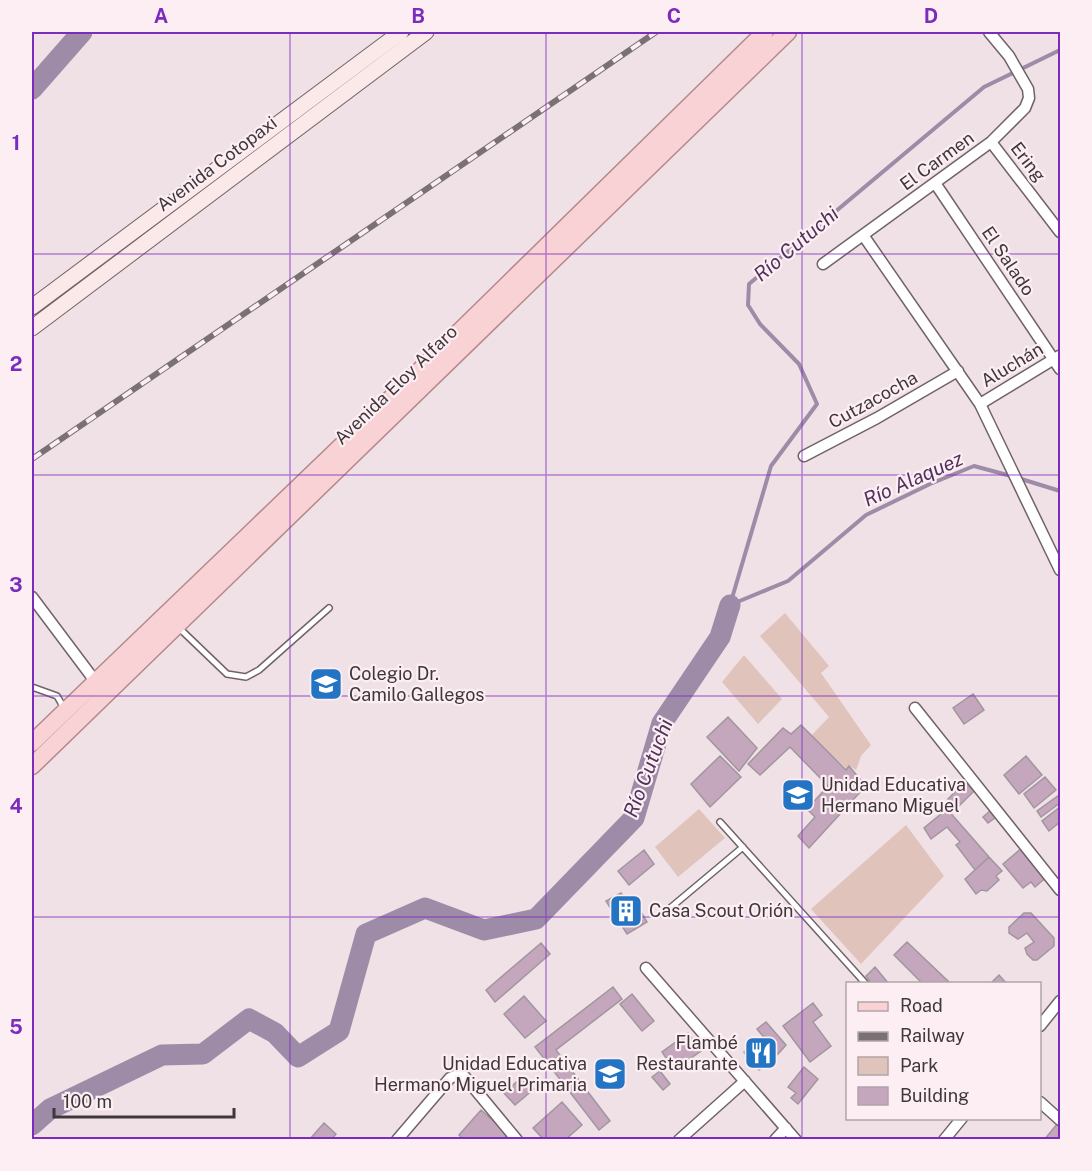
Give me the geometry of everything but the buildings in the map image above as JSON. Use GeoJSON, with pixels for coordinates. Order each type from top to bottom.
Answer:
{"type":"FeatureCollection","features":[{"type":"Feature","properties":{"kind":"main road","name":"Avenida Cotopaxi"},"geometry":{"type":"LineString","coordinates":[[32,307],[400,32]]}},
{"type":"Feature","properties":{"kind":"main road","name":"Avenida Cotopaxi"},"geometry":{"type":"LineString","coordinates":[[32,328],[426,32]]}},
{"type":"Feature","properties":{"kind":"main road","name":"Avenida Eloy Alfaro"},"geometry":{"type":"LineString","coordinates":[[32,743],[411,379],[765,32]]}},
{"type":"Feature","properties":{"kind":"main road","name":"Avenida Eloy Alfaro"},"geometry":{"type":"LineString","coordinates":[[32,766],[788,32]]}},
{"type":"Feature","properties":{"kind":"street","name":"El Carmen"},"geometry":{"type":"LineString","coordinates":[[823,264],[991,142],[1025,108],[1029,98],[1024,80],[1009,56],[989,32]]}},
{"type":"Feature","properties":{"kind":"street","name":"Ering"},"geometry":{"type":"LineString","coordinates":[[991,142],[1060,232]]}},
{"type":"Feature","properties":{"kind":"street","name":"El Salado"},"geometry":{"type":"LineString","coordinates":[[935,183],[1058,357],[1060,369]]}},
{"type":"Feature","properties":{"kind":"street"},"geometry":{"type":"LineString","coordinates":[[863,235],[982,409],[1060,570]]}},
{"type":"Feature","properties":{"kind":"street","name":"Aluchán"},"geometry":{"type":"LineString","coordinates":[[982,409],[1058,357]]}},
{"type":"Feature","properties":{"kind":"street","name":"Cutzacocha"},"geometry":{"type":"LineString","coordinates":[[804,456],[877,418],[958,371]]}},
{"type":"Feature","properties":{"kind":"street"},"geometry":{"type":"LineString","coordinates":[[32,597],[95,681]]}},
{"type":"Feature","properties":{"kind":"street"},"geometry":{"type":"LineString","coordinates":[[915,708],[1060,890]]}},
{"type":"Feature","properties":{"kind":"street"},"geometry":{"type":"LineString","coordinates":[[646,968],[796,1140]]}},
{"type":"Feature","properties":{"kind":"street"},"geometry":{"type":"LineString","coordinates":[[1041,1025],[1060,1001]]}},
{"type":"Feature","properties":{"kind":"street"},"geometry":{"type":"LineString","coordinates":[[397,1140],[450,1078],[457,1075],[464,1076],[517,1140]]}},
{"type":"Feature","properties":{"kind":"street"},"geometry":{"type":"LineString","coordinates":[[679,1140],[745,1081]]}},
{"type":"Feature","properties":{"kind":"street"},"geometry":{"type":"LineString","coordinates":[[1041,1103],[1060,1120]]}},
{"type":"Feature","properties":{"kind":"street"},"geometry":{"type":"LineString","coordinates":[[944,1140],[961,1120]]}},
{"type":"Feature","properties":{"kind":"street"},"geometry":{"type":"LineString","coordinates":[[775,1140],[786,1128]]}},
{"type":"Feature","properties":{"kind":"lane"},"geometry":{"type":"LineString","coordinates":[[176,625],[228,674],[246,677],[259,670],[329,608]]}},
{"type":"Feature","properties":{"kind":"lane"},"geometry":{"type":"LineString","coordinates":[[32,693],[34,688],[57,696],[65,710]]}},
{"type":"Feature","properties":{"kind":"lane"},"geometry":{"type":"LineString","coordinates":[[720,822],[864,982]]}},
{"type":"Feature","properties":{"kind":"lane"},"geometry":{"type":"LineString","coordinates":[[669,909],[743,847]]}},
{"type":"Feature","properties":{"kind":"green space"},"geometry":{"type":"Polygon","coordinates":[[[785,613],[829,666],[821,673],[871,745],[861,756],[856,770],[850,766],[847,769],[811,736],[829,717],[760,636],[785,613]]]}},
{"type":"Feature","properties":{"kind":"green space"},"geometry":{"type":"Polygon","coordinates":[[[744,655],[782,699],[758,724],[722,682],[744,655]]]}},
{"type":"Feature","properties":{"kind":"green space"},"geometry":{"type":"Polygon","coordinates":[[[699,809],[725,838],[678,877],[655,847],[699,809]]]}},
{"type":"Feature","properties":{"kind":"green space"},"geometry":{"type":"Polygon","coordinates":[[[906,825],[944,876],[861,964],[811,909],[906,825]]]}},
{"type":"Feature","properties":{"kind":"waterway"},"geometry":{"type":"LineString","coordinates":[[32,89],[82,32]]}},
{"type":"Feature","properties":{"kind":"waterway","name":"Río Cutuchi"},"geometry":{"type":"LineString","coordinates":[[730,605],[771,466],[817,404],[799,364],[760,324],[748,305],[749,284],[984,87],[1060,50]]}},
{"type":"Feature","properties":{"kind":"waterway","name":"Río Alaquez"},"geometry":{"type":"LineString","coordinates":[[730,605],[788,581],[866,515],[930,484],[974,466],[1011,476]]}},
{"type":"Feature","properties":{"kind":"waterway","name":"Río Alaquez"},"geometry":{"type":"LineString","coordinates":[[1018,478],[1060,491]]}},
{"type":"Feature","properties":{"kind":"waterway","name":"Río Cutuchi"},"geometry":{"type":"LineString","coordinates":[[32,1125],[50,1109],[162,1055],[203,1054],[249,1019],[275,1033],[298,1057],[339,1031],[366,934],[425,908],[484,930],[536,919],[634,818],[662,723],[720,637],[730,605]]}},
{"type":"Feature","properties":{"kind":"railway"},"geometry":{"type":"LineString","coordinates":[[32,459],[656,32]]}},
{"type":"Feature","properties":{"kind":"place","name":"Colegio Dr. Camilo Gallegos"},"geometry":{"type":"Point","coordinates":[326,684]}},
{"type":"Feature","properties":{"kind":"place","name":"Unidad Educativa Hermano Miguel"},"geometry":{"type":"Point","coordinates":[798,795]}},
{"type":"Feature","properties":{"kind":"place","name":"Casa Scout Orión"},"geometry":{"type":"Point","coordinates":[626,911]}},
{"type":"Feature","properties":{"kind":"place","name":"Flambé Restaurante"},"geometry":{"type":"Point","coordinates":[761,1053]}},
{"type":"Feature","properties":{"kind":"place","name":"Unidad Educativa Hermano Miguel Primaria"},"geometry":{"type":"Point","coordinates":[610,1074]}}]}
